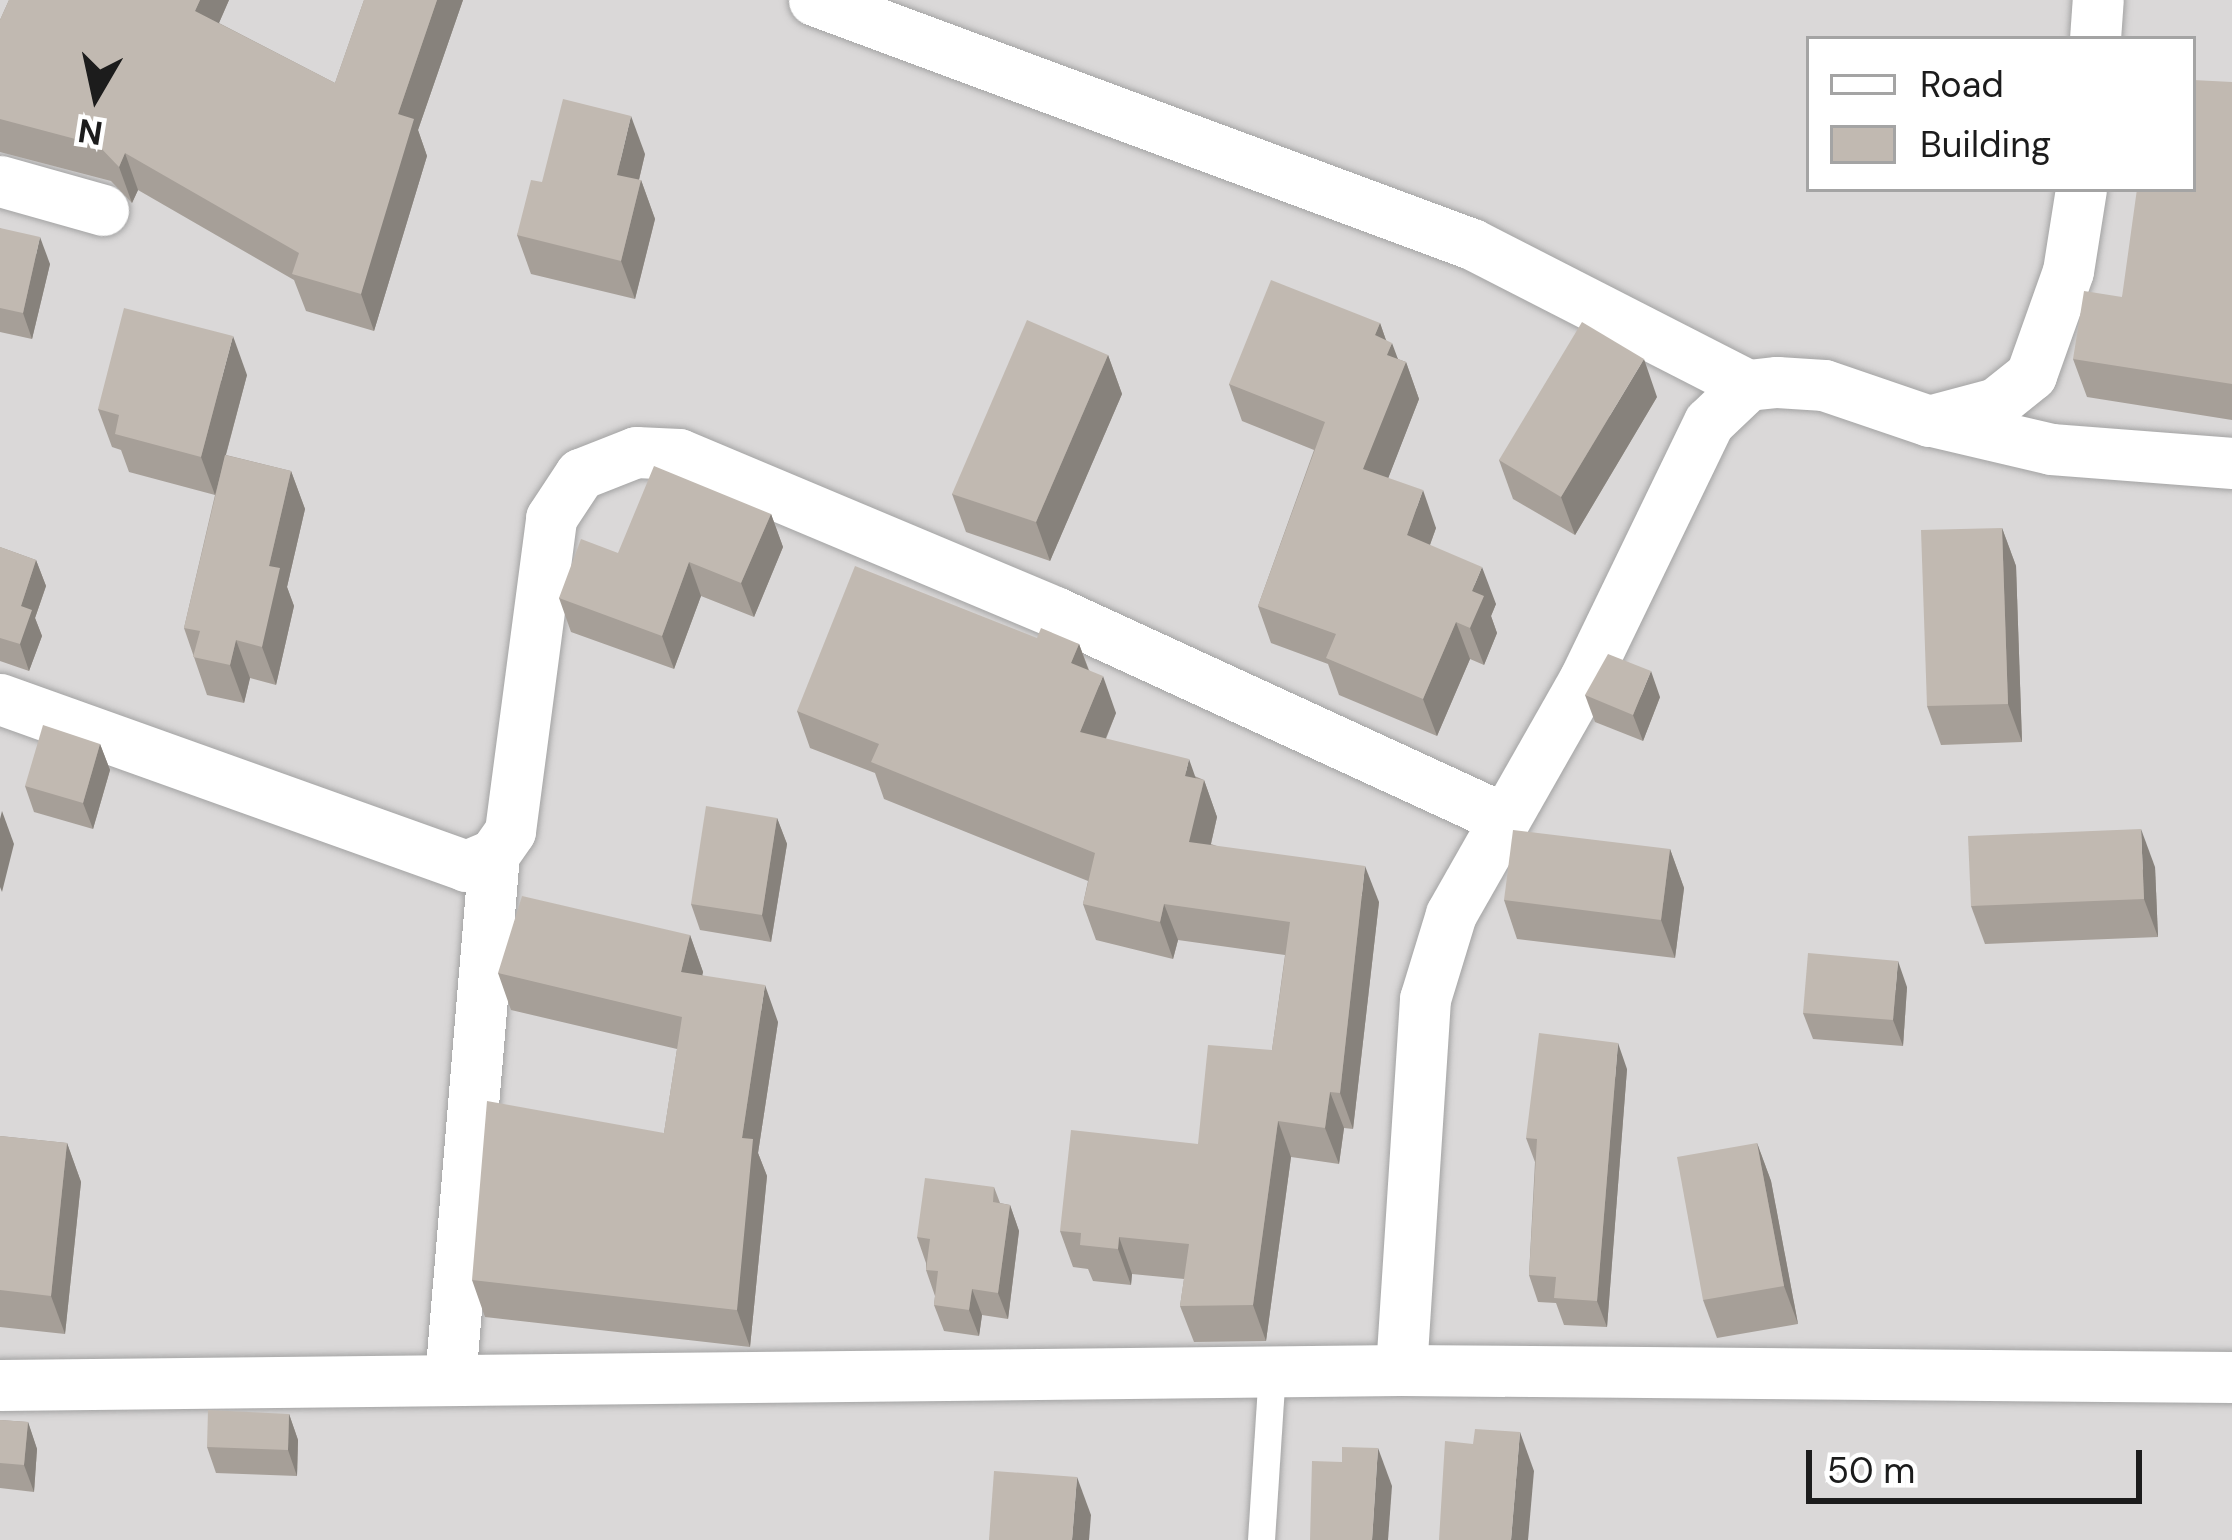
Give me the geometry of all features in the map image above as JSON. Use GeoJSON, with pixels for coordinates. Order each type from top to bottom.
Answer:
{"type":"FeatureCollection","features":[{"type":"Feature","properties":{"kind":"street"},"geometry":{"type":"LineString","coordinates":[[814,0],[1472,244],[1748,385],[1824,385],[1929,421],[2051,449],[2232,463]]}},
{"type":"Feature","properties":{"kind":"street"},"geometry":{"type":"LineString","coordinates":[[2095,36],[2098,0]]}},
{"type":"Feature","properties":{"kind":"street"},"geometry":{"type":"LineString","coordinates":[[0,181],[103,210]]}},
{"type":"Feature","properties":{"kind":"street"},"geometry":{"type":"LineString","coordinates":[[1929,421],[1996,403],[2031,375],[2068,271],[2080,192]]}},
{"type":"Feature","properties":{"kind":"street"},"geometry":{"type":"LineString","coordinates":[[1401,1370],[1425,999],[1450,914],[1585,678],[1708,422],[1748,385]]}},
{"type":"Feature","properties":{"kind":"street"},"geometry":{"type":"LineString","coordinates":[[450,1380],[494,854],[510,831],[551,518],[580,474],[637,452],[679,454],[1055,612],[1505,818]]}},
{"type":"Feature","properties":{"kind":"street"},"geometry":{"type":"LineString","coordinates":[[0,699],[466,866],[494,854]]}},
{"type":"Feature","properties":{"kind":"street"},"geometry":{"type":"LineString","coordinates":[[0,1385],[1401,1370],[2232,1377]]}},
{"type":"Feature","properties":{"kind":"lane"},"geometry":{"type":"LineString","coordinates":[[1261,1540],[1272,1371]]}},
{"type":"Feature","properties":{"kind":"shaded area"},"geometry":{"type":"Polygon","coordinates":[[[0,0],[2232,0],[2232,1540],[0,1540],[0,0]]]}},
{"type":"Feature","properties":{"kind":"building"},"geometry":{"type":"Polygon","coordinates":[[[9,0],[200,0],[195,11],[335,83],[364,0],[437,0],[398,114],[414,119],[361,294],[292,274],[299,253],[125,153],[119,167],[98,145],[0,119],[0,20],[9,0]]]}},
{"type":"Feature","properties":{"kind":"building"},"geometry":{"type":"Polygon","coordinates":[[[2196,80],[2232,82],[2232,384],[2073,359],[2084,291],[2122,297],[2137,192],[2196,192],[2196,80]]]}},
{"type":"Feature","properties":{"kind":"building"},"geometry":{"type":"Polygon","coordinates":[[[563,99],[631,116],[617,175],[641,180],[621,261],[517,235],[531,180],[542,182],[563,99]]]}},
{"type":"Feature","properties":{"kind":"building"},"geometry":{"type":"Polygon","coordinates":[[[0,228],[40,237],[23,313],[0,308],[0,228]]]}},
{"type":"Feature","properties":{"kind":"building"},"geometry":{"type":"Polygon","coordinates":[[[1271,280],[1380,323],[1375,335],[1392,343],[1387,355],[1406,362],[1363,469],[1423,490],[1407,535],[1482,567],[1472,591],[1484,596],[1470,628],[1456,622],[1423,699],[1326,658],[1336,634],[1258,606],[1325,422],[1229,384],[1271,280]]]}},
{"type":"Feature","properties":{"kind":"building"},"geometry":{"type":"Polygon","coordinates":[[[124,308],[233,336],[201,457],[115,434],[119,415],[98,409],[124,308]]]}},
{"type":"Feature","properties":{"kind":"building"},"geometry":{"type":"Polygon","coordinates":[[[1027,320],[1108,355],[1036,522],[952,494],[1027,320]]]}},
{"type":"Feature","properties":{"kind":"building"},"geometry":{"type":"Polygon","coordinates":[[[1582,322],[1644,359],[1561,497],[1499,460],[1582,322]]]}},
{"type":"Feature","properties":{"kind":"building"},"geometry":{"type":"Polygon","coordinates":[[[225,455],[291,471],[269,566],[280,568],[262,647],[236,640],[230,665],[193,657],[200,631],[184,628],[225,455]]]}},
{"type":"Feature","properties":{"kind":"building"},"geometry":{"type":"Polygon","coordinates":[[[654,466],[771,514],[741,583],[689,562],[662,636],[559,598],[581,539],[618,553],[654,466]]]}},
{"type":"Feature","properties":{"kind":"building"},"geometry":{"type":"Polygon","coordinates":[[[2002,528],[2008,704],[1927,706],[1921,530],[2002,528]]]}},
{"type":"Feature","properties":{"kind":"building"},"geometry":{"type":"Polygon","coordinates":[[[0,547],[36,560],[21,606],[32,610],[20,644],[0,638],[0,547]]]}},
{"type":"Feature","properties":{"kind":"building"},"geometry":{"type":"Polygon","coordinates":[[[855,566],[1037,638],[1041,628],[1079,644],[1071,663],[1103,676],[1080,732],[1189,759],[1185,776],[1204,780],[1189,842],[1365,866],[1340,1093],[1330,1092],[1325,1128],[1278,1121],[1253,1305],[1180,1306],[1189,1244],[1119,1237],[1118,1249],[1080,1245],[1081,1233],[1060,1231],[1071,1130],[1198,1144],[1208,1045],[1272,1050],[1290,922],[1164,904],[1160,922],[1083,904],[1095,853],[871,762],[879,744],[797,711],[855,566]]]}},
{"type":"Feature","properties":{"kind":"building"},"geometry":{"type":"Polygon","coordinates":[[[1608,654],[1651,671],[1633,715],[1585,695],[1608,654]]]}},
{"type":"Feature","properties":{"kind":"building"},"geometry":{"type":"Polygon","coordinates":[[[43,725],[100,744],[83,803],[25,786],[43,725]]]}},
{"type":"Feature","properties":{"kind":"building"},"geometry":{"type":"Polygon","coordinates":[[[706,806],[777,818],[762,915],[691,904],[706,806]]]}},
{"type":"Feature","properties":{"kind":"building"},"geometry":{"type":"Polygon","coordinates":[[[2141,829],[2144,899],[1971,906],[1968,836],[2141,829]]]}},
{"type":"Feature","properties":{"kind":"building"},"geometry":{"type":"Polygon","coordinates":[[[1513,830],[1670,849],[1661,920],[1504,900],[1513,830]]]}},
{"type":"Feature","properties":{"kind":"building"},"geometry":{"type":"Polygon","coordinates":[[[522,896],[690,935],[681,972],[765,985],[742,1138],[753,1139],[737,1310],[472,1280],[487,1101],[664,1133],[682,1017],[498,973],[522,896]]]}},
{"type":"Feature","properties":{"kind":"building"},"geometry":{"type":"Polygon","coordinates":[[[1808,953],[1898,961],[1893,1020],[1803,1013],[1808,953]]]}},
{"type":"Feature","properties":{"kind":"building"},"geometry":{"type":"Polygon","coordinates":[[[1539,1033],[1618,1043],[1597,1301],[1554,1298],[1556,1277],[1529,1275],[1537,1139],[1526,1138],[1539,1033]]]}},
{"type":"Feature","properties":{"kind":"building"},"geometry":{"type":"Polygon","coordinates":[[[0,1136],[67,1143],[51,1296],[0,1290],[0,1136]]]}},
{"type":"Feature","properties":{"kind":"building"},"geometry":{"type":"Polygon","coordinates":[[[1757,1143],[1784,1286],[1703,1300],[1677,1157],[1757,1143]]]}},
{"type":"Feature","properties":{"kind":"building"},"geometry":{"type":"Polygon","coordinates":[[[925,1178],[994,1187],[993,1202],[1010,1205],[998,1293],[972,1289],[969,1310],[934,1305],[938,1271],[926,1270],[930,1239],[917,1237],[925,1178]]]}},
{"type":"Feature","properties":{"kind":"building"},"geometry":{"type":"Polygon","coordinates":[[[208,1410],[289,1414],[288,1450],[207,1447],[208,1410]]]}},
{"type":"Feature","properties":{"kind":"building"},"geometry":{"type":"Polygon","coordinates":[[[0,1420],[28,1422],[24,1465],[0,1463],[0,1420]]]}},
{"type":"Feature","properties":{"kind":"building"},"geometry":{"type":"Polygon","coordinates":[[[1475,1429],[1520,1432],[1511,1540],[1439,1540],[1445,1441],[1473,1444],[1475,1429]]]}},
{"type":"Feature","properties":{"kind":"building"},"geometry":{"type":"Polygon","coordinates":[[[1342,1447],[1378,1448],[1372,1540],[1310,1540],[1312,1461],[1342,1462],[1342,1447]]]}},
{"type":"Feature","properties":{"kind":"building"},"geometry":{"type":"Polygon","coordinates":[[[994,1471],[1077,1477],[1072,1540],[989,1540],[994,1471]]]}}]}
